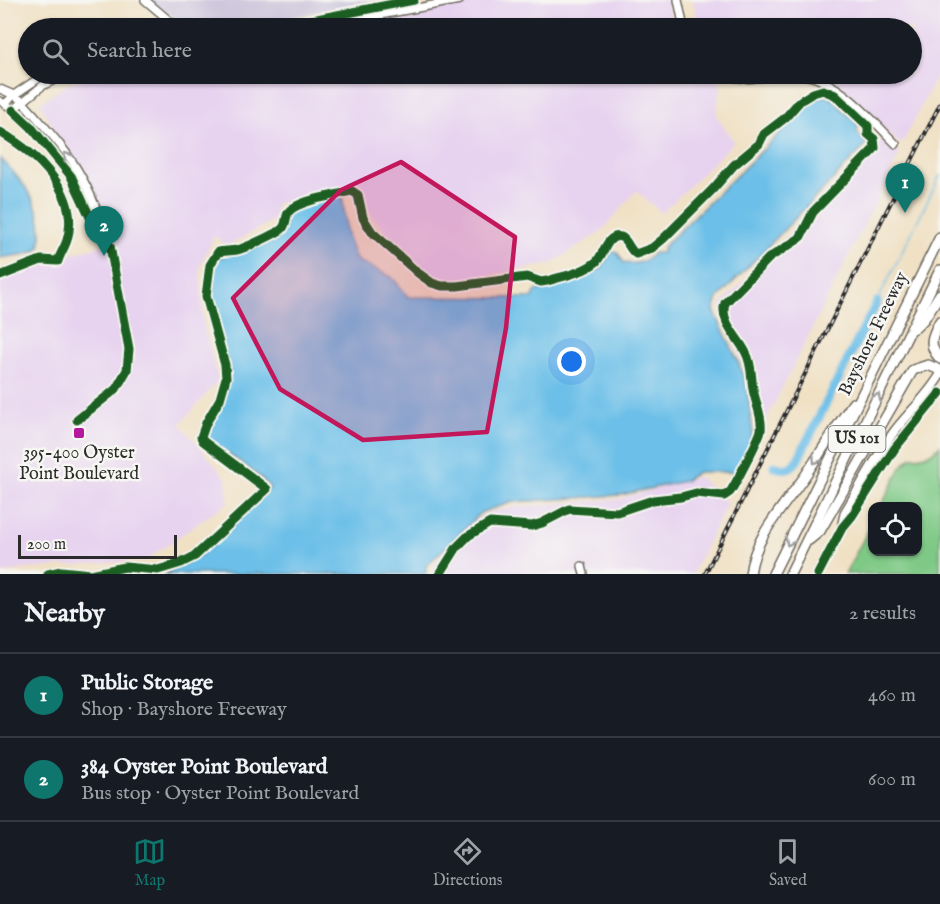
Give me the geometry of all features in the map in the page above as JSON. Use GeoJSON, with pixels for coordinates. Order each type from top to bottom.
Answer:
{"type":"FeatureCollection","features":[{"type":"Feature","properties":{"kind":"highway","name":"Bayshore Freeway"},"geometry":{"type":"LineString","coordinates":[[773,574],[940,235]]}},
{"type":"Feature","properties":{"kind":"highway","name":"Bayshore Freeway"},"geometry":{"type":"LineString","coordinates":[[790,574],[940,270]]}},
{"type":"Feature","properties":{"kind":"highway"},"geometry":{"type":"LineString","coordinates":[[908,334],[924,319],[940,294]]}},
{"type":"Feature","properties":{"kind":"highway"},"geometry":{"type":"LineString","coordinates":[[940,321],[933,334],[931,345],[940,359]]}},
{"type":"Feature","properties":{"kind":"highway"},"geometry":{"type":"LineString","coordinates":[[805,543],[820,531],[913,370],[928,365],[940,370]]}},
{"type":"Feature","properties":{"kind":"highway"},"geometry":{"type":"LineString","coordinates":[[750,574],[754,552],[765,530],[797,487],[871,376]]}},
{"type":"Feature","properties":{"kind":"main road"},"geometry":{"type":"LineString","coordinates":[[842,528],[845,512],[883,448],[902,422],[928,394],[940,375]]}},
{"type":"Feature","properties":{"kind":"main road"},"geometry":{"type":"LineString","coordinates":[[818,574],[842,528],[902,438],[940,393]]}},
{"type":"Feature","properties":{"kind":"street"},"geometry":{"type":"LineString","coordinates":[[145,0],[164,18]]}},
{"type":"Feature","properties":{"kind":"street"},"geometry":{"type":"LineString","coordinates":[[389,6],[414,0]]}},
{"type":"Feature","properties":{"kind":"street"},"geometry":{"type":"LineString","coordinates":[[322,18],[378,7],[460,0]]}},
{"type":"Feature","properties":{"kind":"street"},"geometry":{"type":"LineString","coordinates":[[678,0],[682,18]]}},
{"type":"Feature","properties":{"kind":"street"},"geometry":{"type":"LineString","coordinates":[[347,18],[378,7]]}},
{"type":"Feature","properties":{"kind":"street"},"geometry":{"type":"LineString","coordinates":[[30,84],[3,103],[13,110],[86,186],[110,246],[126,330],[129,361],[122,380],[116,388],[77,420]]}},
{"type":"Feature","properties":{"kind":"street"},"geometry":{"type":"LineString","coordinates":[[13,110],[46,84]]}},
{"type":"Feature","properties":{"kind":"street"},"geometry":{"type":"LineString","coordinates":[[828,84],[840,90],[896,144]]}},
{"type":"Feature","properties":{"kind":"street"},"geometry":{"type":"LineString","coordinates":[[0,89],[22,101],[67,154],[76,177]]}},
{"type":"Feature","properties":{"kind":"street"},"geometry":{"type":"LineString","coordinates":[[582,566],[584,574]]}},
{"type":"Feature","properties":{"kind":"highlighted area"},"geometry":{"type":"Polygon","coordinates":[[[401,162],[515,237],[506,328],[487,432],[363,440],[280,389],[233,298],[341,190],[401,162]]]}},
{"type":"Feature","properties":{"kind":"shaded area"},"geometry":{"type":"Polygon","coordinates":[[[148,0],[377,0],[287,18],[174,18],[148,0]]]}},
{"type":"Feature","properties":{"kind":"shaded area"},"geometry":{"type":"Polygon","coordinates":[[[470,0],[667,0],[672,18],[382,18],[470,0]]]}},
{"type":"Feature","properties":{"kind":"shaded area"},"geometry":{"type":"Polygon","coordinates":[[[693,0],[940,0],[940,69],[900,144],[837,84],[922,84],[922,18],[697,18],[693,0]]]}},
{"type":"Feature","properties":{"kind":"shaded area"},"geometry":{"type":"Polygon","coordinates":[[[68,84],[721,84],[716,115],[734,142],[662,213],[636,191],[601,232],[550,264],[453,282],[420,271],[373,217],[355,186],[276,203],[275,219],[227,246],[214,236],[200,266],[203,322],[218,381],[180,424],[226,478],[228,502],[146,560],[24,569],[0,574],[0,275],[113,242],[40,103],[68,84]]]}},
{"type":"Feature","properties":{"kind":"shaded area"},"geometry":{"type":"Polygon","coordinates":[[[881,140],[900,153],[765,422],[720,305],[881,140]]]}},
{"type":"Feature","properties":{"kind":"shaded area"},"geometry":{"type":"Polygon","coordinates":[[[699,477],[727,503],[692,574],[434,574],[434,566],[462,531],[487,513],[514,507],[619,499],[699,477]]]}},
{"type":"Feature","properties":{"kind":"green space"},"geometry":{"type":"Polygon","coordinates":[[[940,445],[940,574],[845,574],[868,531],[868,556],[922,556],[922,502],[883,502],[902,466],[912,457],[928,455],[940,445]]]}},
{"type":"Feature","properties":{"kind":"water"},"geometry":{"type":"Polygon","coordinates":[[[824,96],[831,98],[858,125],[857,132],[867,144],[718,298],[714,311],[738,361],[747,388],[753,433],[751,439],[754,448],[750,458],[735,478],[732,472],[698,472],[684,481],[621,495],[513,502],[482,512],[426,566],[426,574],[165,574],[199,556],[270,488],[246,466],[201,434],[224,389],[227,370],[212,299],[214,259],[272,242],[287,210],[342,195],[347,235],[356,260],[392,277],[408,297],[532,298],[536,291],[601,269],[612,251],[617,252],[624,263],[628,264],[644,261],[654,253],[662,253],[663,247],[814,100],[824,96]]]}},
{"type":"Feature","properties":{"kind":"water"},"geometry":{"type":"Polygon","coordinates":[[[0,158],[34,201],[40,221],[41,238],[39,249],[33,252],[0,258],[0,158]]]}},
{"type":"Feature","properties":{"kind":"waterway"},"geometry":{"type":"LineString","coordinates":[[877,302],[940,176]]}},
{"type":"Feature","properties":{"kind":"waterway"},"geometry":{"type":"LineString","coordinates":[[774,466],[787,468],[797,461],[877,302]]}},
{"type":"Feature","properties":{"kind":"railway"},"geometry":{"type":"LineString","coordinates":[[705,574],[940,104]]}},
{"type":"Feature","properties":{"kind":"cycle path"},"geometry":{"type":"LineString","coordinates":[[322,18],[414,0]]}},
{"type":"Feature","properties":{"kind":"cycle path"},"geometry":{"type":"LineString","coordinates":[[48,574],[61,571],[91,574],[125,567],[158,570],[181,563],[195,556],[267,489],[203,441],[201,437],[220,399],[226,378],[225,365],[206,296],[210,265],[218,252],[241,249],[275,233],[283,228],[290,210],[299,205],[352,191],[358,195],[363,218],[372,232],[432,283],[457,286],[527,277],[541,282],[547,281],[591,266],[599,259],[612,238],[623,238],[636,254],[652,248],[713,189],[734,165],[759,144],[764,134],[785,118],[800,101],[823,90],[835,95],[868,126],[868,134],[874,139],[875,148],[813,212],[800,238],[769,258],[725,303],[727,323],[748,357],[761,425],[756,442],[730,492],[724,496],[696,493],[653,500],[617,512],[569,509],[532,526],[490,523],[468,536],[457,547],[440,574]]}},
{"type":"Feature","properties":{"kind":"cycle path"},"geometry":{"type":"LineString","coordinates":[[13,110],[31,127],[71,176],[96,230],[110,246],[129,349],[127,370],[116,389],[77,420]]}},
{"type":"Feature","properties":{"kind":"cycle path"},"geometry":{"type":"LineString","coordinates":[[0,132],[28,151],[52,176],[68,206],[70,223],[67,240],[58,261],[41,260],[0,276]]}},
{"type":"Feature","properties":{"kind":"cycle path"},"geometry":{"type":"LineString","coordinates":[[818,574],[842,528],[895,448],[940,393]]}},
{"type":"Feature","properties":{"kind":"place","name":"Public Storage"},"geometry":{"type":"Point","coordinates":[905,213]}},
{"type":"Feature","properties":{"kind":"place","name":"384 Oyster Point Boulevard"},"geometry":{"type":"Point","coordinates":[104,256]}},
{"type":"Feature","properties":{"kind":"place","name":"395-400 Oyster Point Boulevard"},"geometry":{"type":"Point","coordinates":[79,433]}}]}
